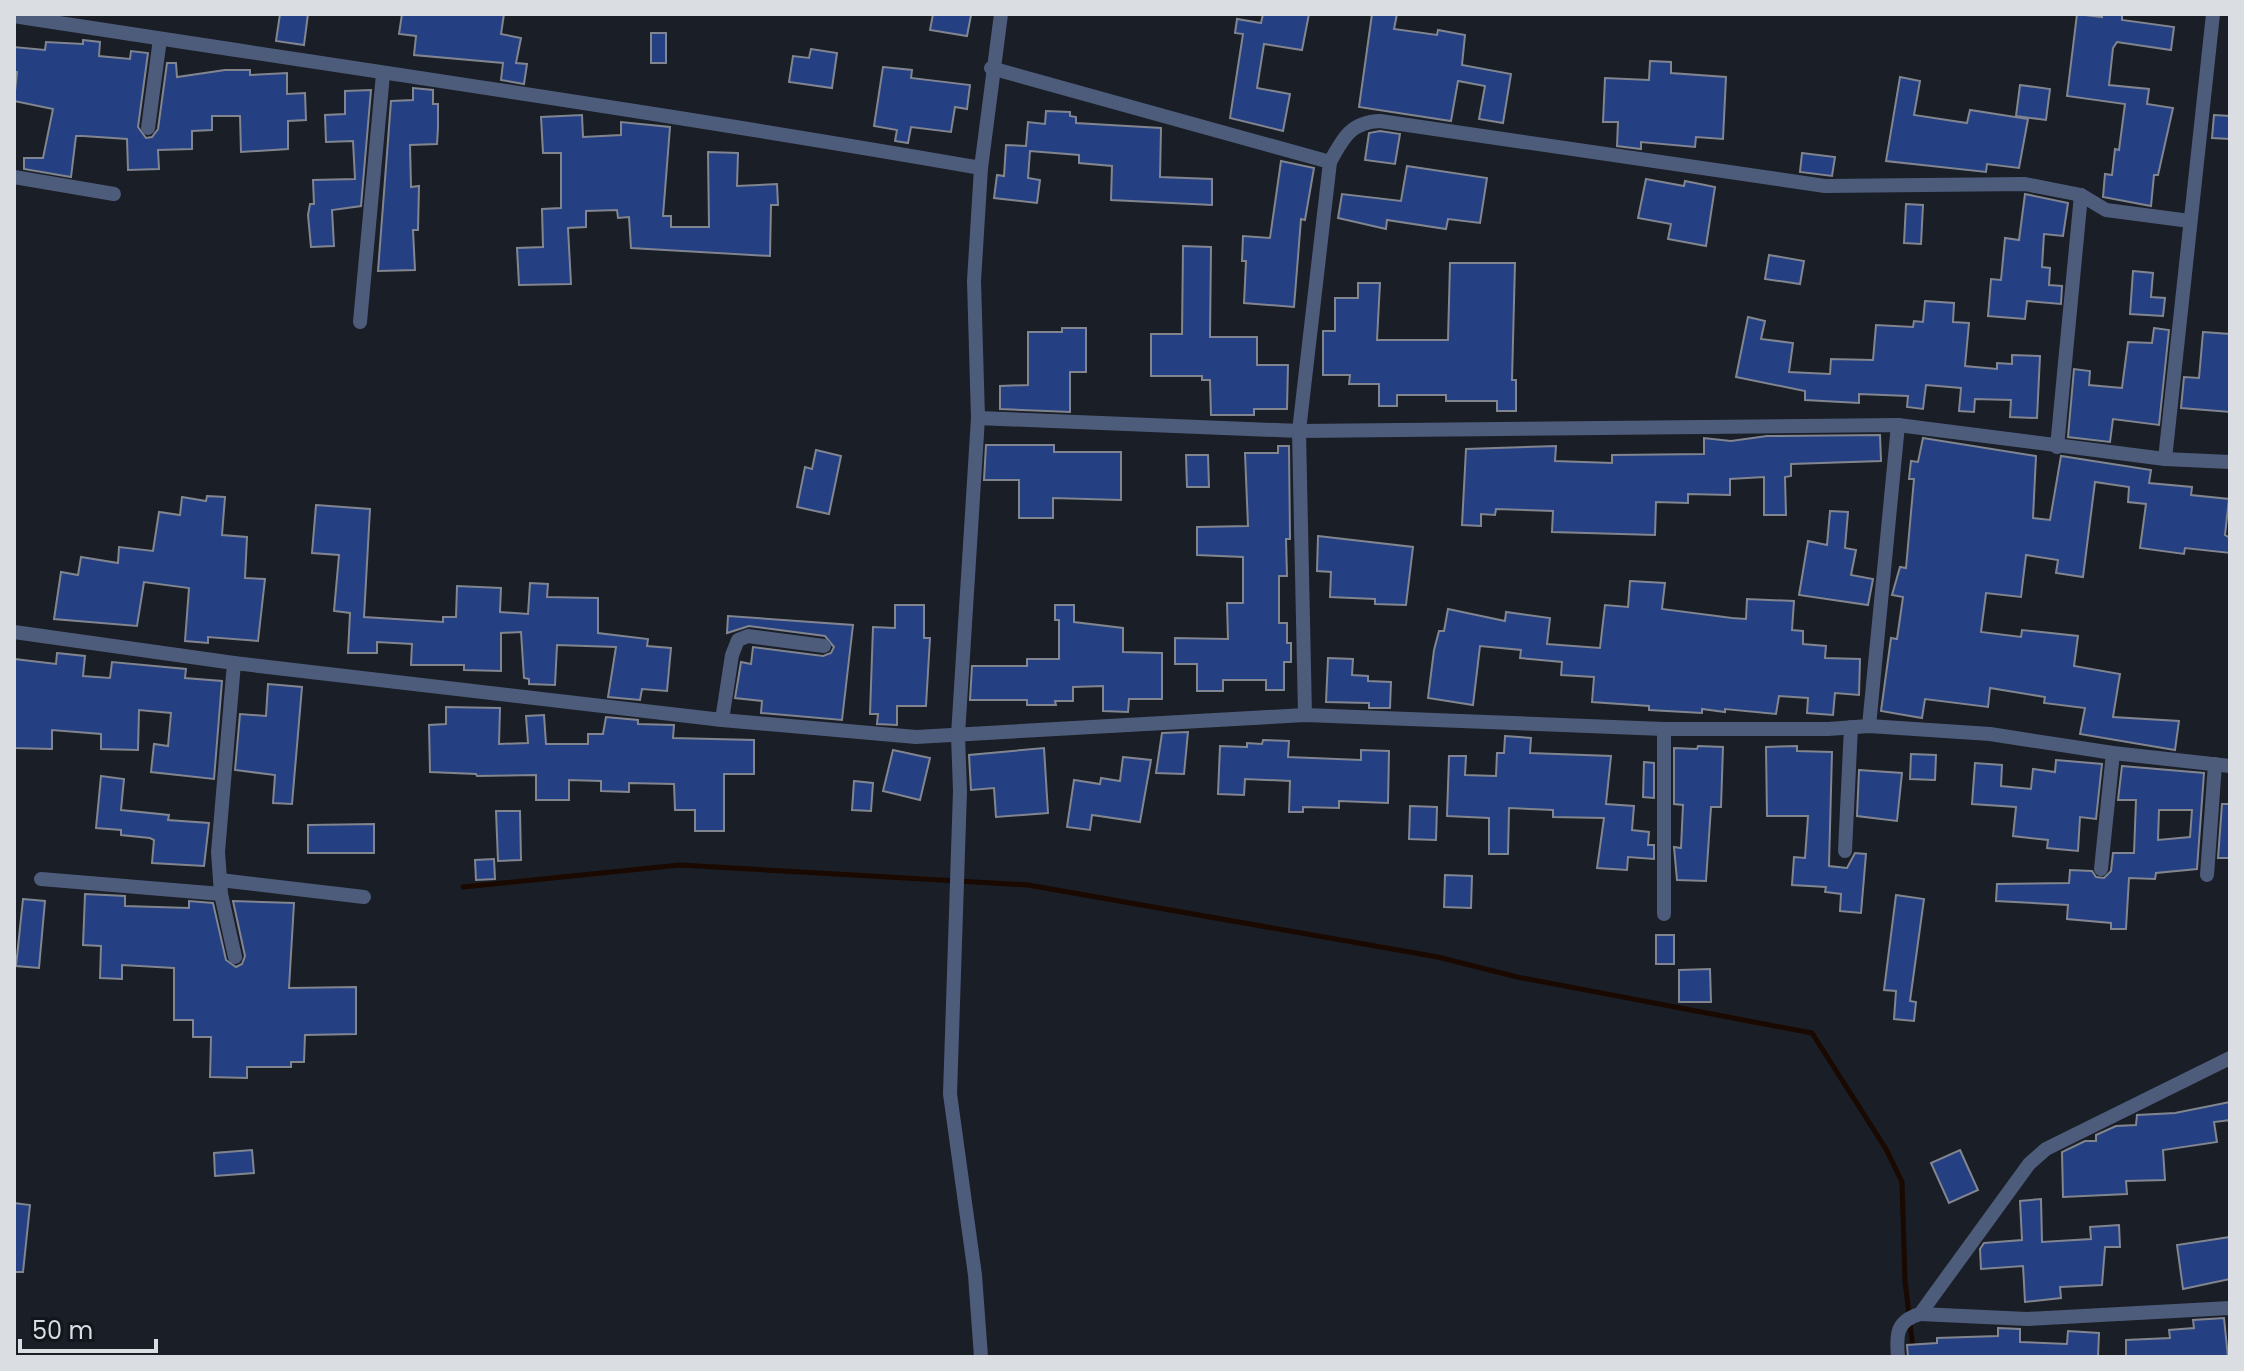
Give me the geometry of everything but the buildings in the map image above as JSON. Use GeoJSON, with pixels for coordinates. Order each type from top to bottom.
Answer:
{"type":"FeatureCollection","features":[{"type":"Feature","properties":{"kind":"street"},"geometry":{"type":"LineString","coordinates":[[981,1357],[975,1275],[950,1094],[960,791],[958,735],[978,418],[974,281],[991,68],[1001,14]]}},
{"type":"Feature","properties":{"kind":"street"},"geometry":{"type":"LineString","coordinates":[[2165,459],[2213,14]]}},
{"type":"Feature","properties":{"kind":"street"},"geometry":{"type":"LineString","coordinates":[[14,16],[383,74],[719,122],[981,168]]}},
{"type":"Feature","properties":{"kind":"street"},"geometry":{"type":"LineString","coordinates":[[148,128],[160,39]]}},
{"type":"Feature","properties":{"kind":"street"},"geometry":{"type":"LineString","coordinates":[[991,68],[1330,162]]}},
{"type":"Feature","properties":{"kind":"street"},"geometry":{"type":"LineString","coordinates":[[360,322],[383,74]]}},
{"type":"Feature","properties":{"kind":"street"},"geometry":{"type":"LineString","coordinates":[[1305,715],[1299,431],[1330,162],[1346,133],[1365,121],[1825,186],[2025,184],[2081,195],[2106,210],[2190,221]]}},
{"type":"Feature","properties":{"kind":"street"},"geometry":{"type":"LineString","coordinates":[[14,177],[114,194]]}},
{"type":"Feature","properties":{"kind":"street"},"geometry":{"type":"LineString","coordinates":[[2057,447],[2081,195]]}},
{"type":"Feature","properties":{"kind":"street"},"geometry":{"type":"LineString","coordinates":[[978,418],[1299,431],[1898,425],[2057,447],[2165,459],[2230,462]]}},
{"type":"Feature","properties":{"kind":"street"},"geometry":{"type":"LineString","coordinates":[[1869,726],[1898,425]]}},
{"type":"Feature","properties":{"kind":"street"},"geometry":{"type":"LineString","coordinates":[[14,632],[234,663],[722,720],[916,737],[1305,715],[1664,729],[1869,726],[1990,734],[2113,753],[2222,765],[2207,875]]}},
{"type":"Feature","properties":{"kind":"street"},"geometry":{"type":"LineString","coordinates":[[722,720],[732,655],[738,640],[748,636],[824,646]]}},
{"type":"Feature","properties":{"kind":"street"},"geometry":{"type":"LineString","coordinates":[[234,663],[218,852],[220,887],[235,957]]}},
{"type":"Feature","properties":{"kind":"street"},"geometry":{"type":"LineString","coordinates":[[1845,851],[1851,727]]}},
{"type":"Feature","properties":{"kind":"street"},"geometry":{"type":"LineString","coordinates":[[1664,729],[1664,914]]}},
{"type":"Feature","properties":{"kind":"street"},"geometry":{"type":"LineString","coordinates":[[2101,869],[2113,753]]}},
{"type":"Feature","properties":{"kind":"street"},"geometry":{"type":"LineString","coordinates":[[41,879],[364,897]]}},
{"type":"Feature","properties":{"kind":"street"},"geometry":{"type":"LineString","coordinates":[[1898,1357],[1896,1334],[1912,1318],[2029,1164],[2046,1149],[2230,1058]]}},
{"type":"Feature","properties":{"kind":"street"},"geometry":{"type":"LineString","coordinates":[[1912,1318],[2027,1319],[2230,1308]]}},
{"type":"Feature","properties":{"kind":"waterway"},"geometry":{"type":"LineString","coordinates":[[463,887],[680,865],[1028,885],[1438,957],[1517,977],[1812,1033],[1886,1149],[1902,1182],[1905,1281],[1914,1357]]}}]}
